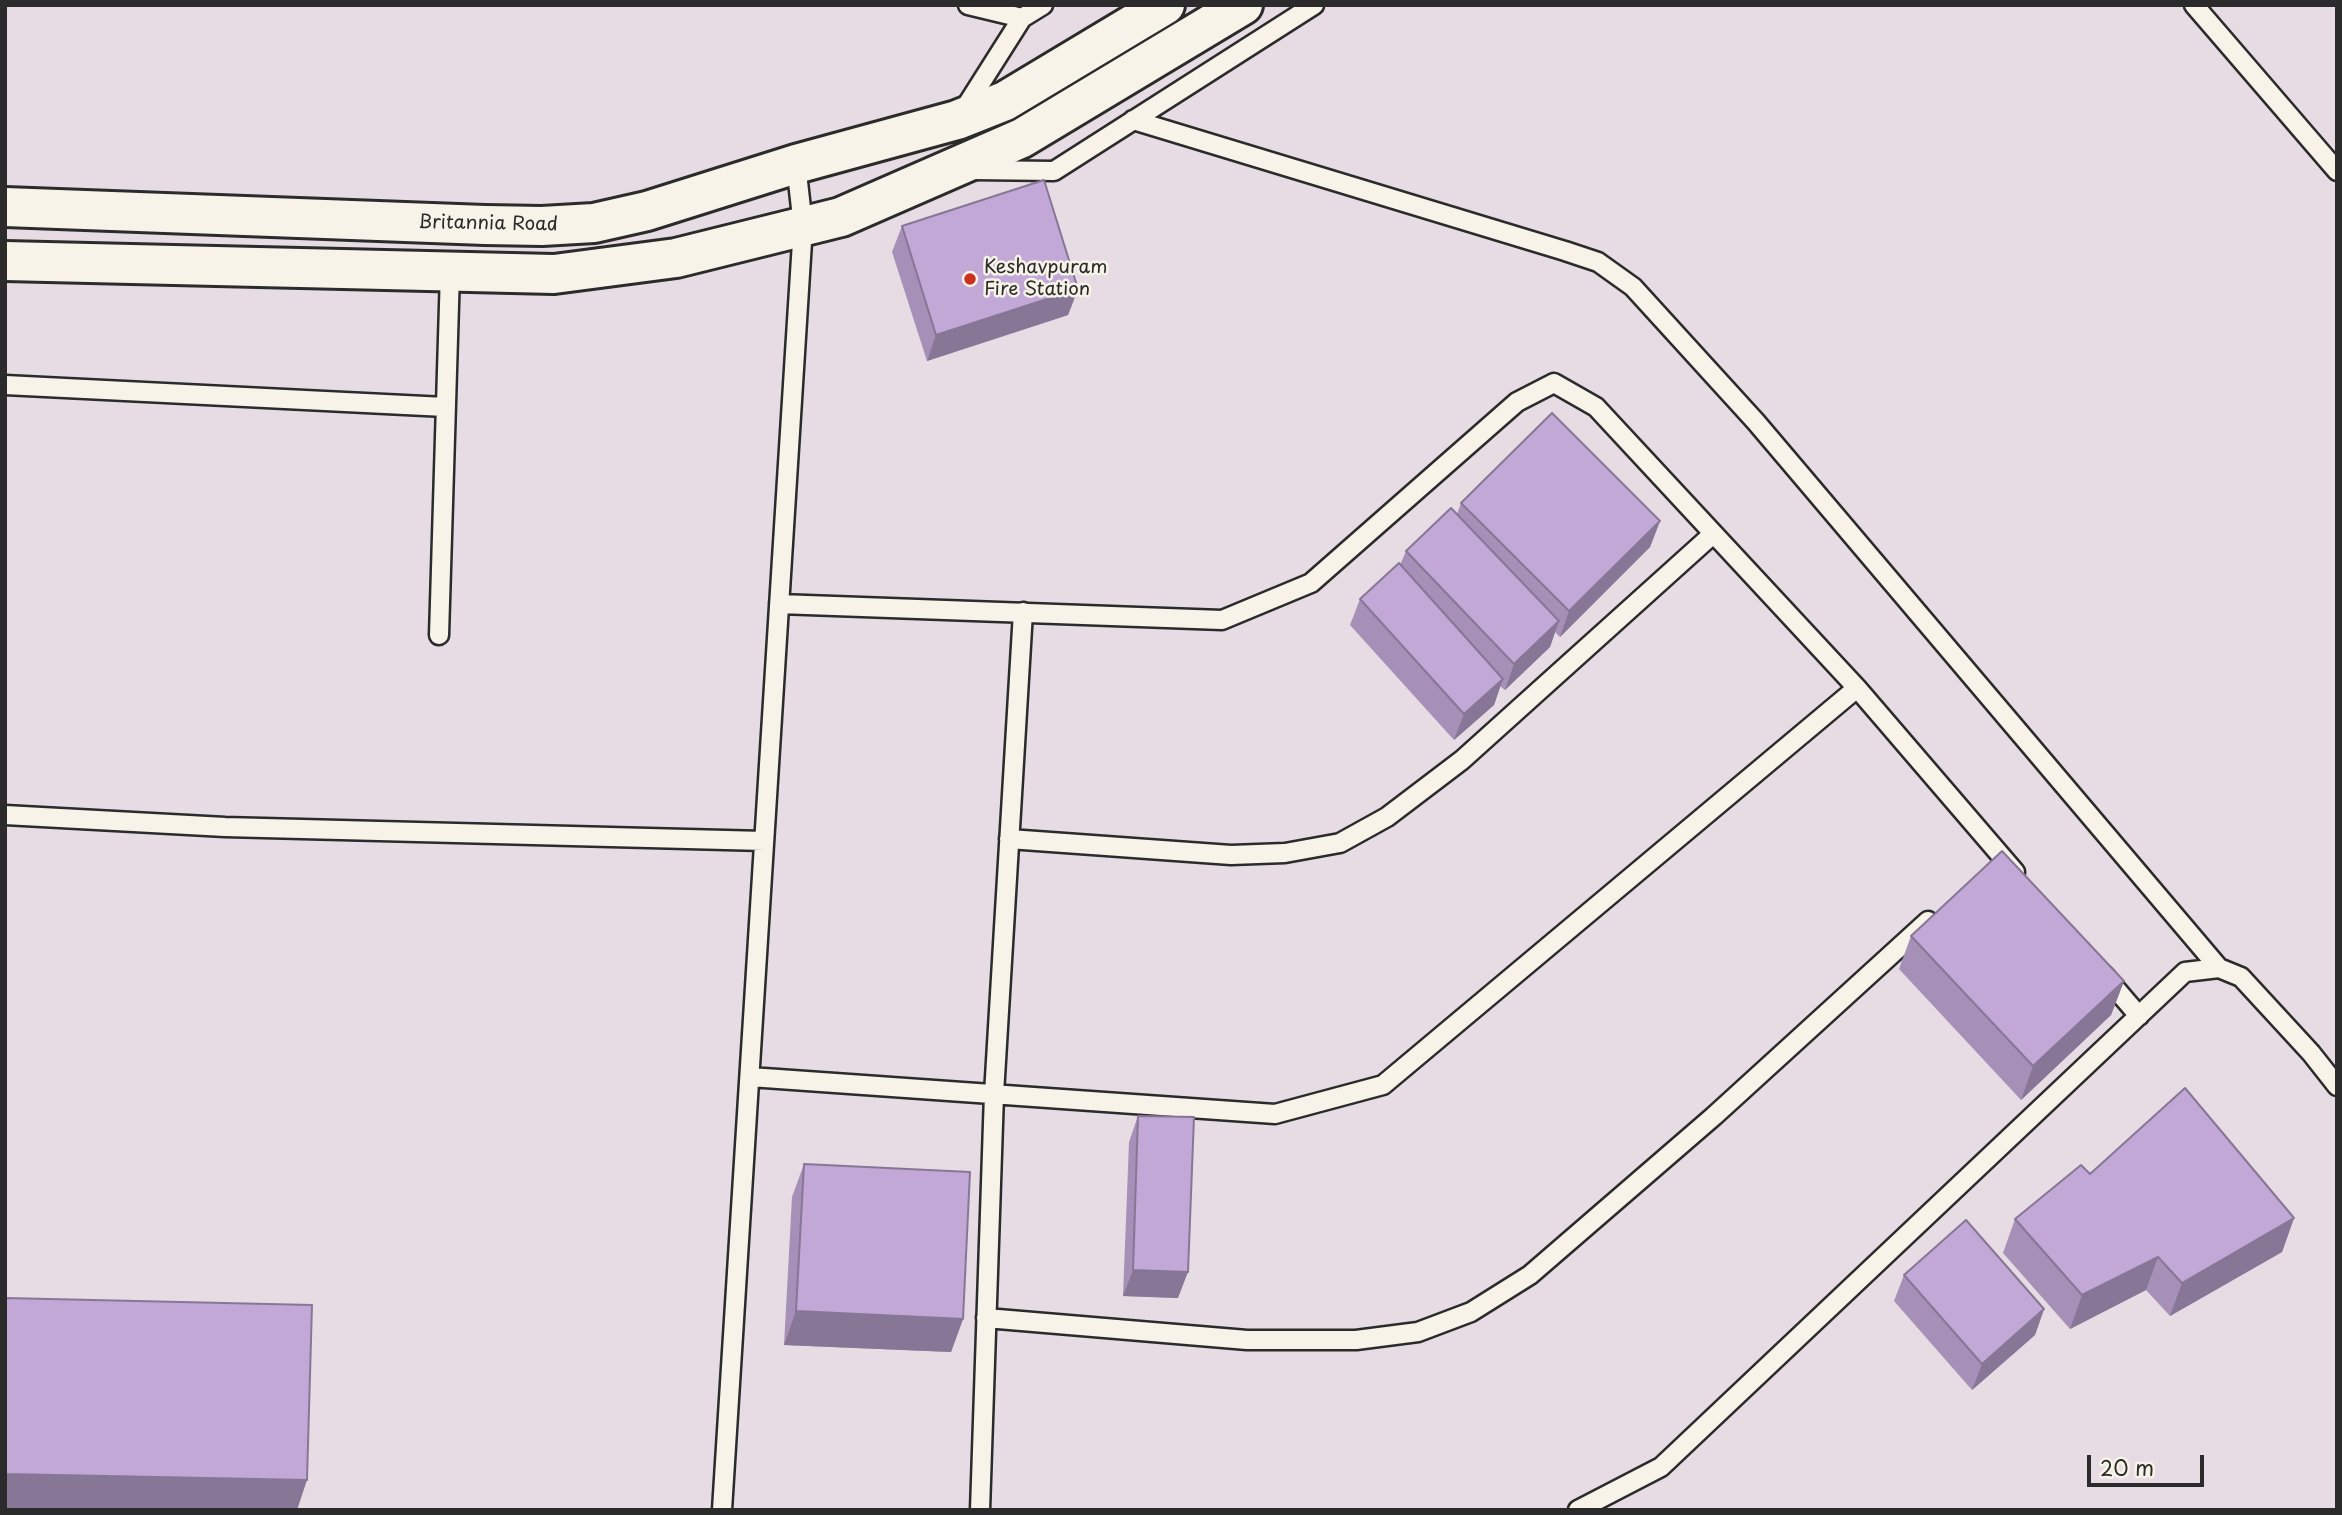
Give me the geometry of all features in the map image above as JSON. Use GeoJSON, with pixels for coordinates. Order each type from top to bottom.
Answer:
{"type":"FeatureCollection","features":[{"type":"Feature","properties":{"kind":"main road","name":"Britannia Road"},"geometry":{"type":"LineString","coordinates":[[5,207],[542,226],[593,223],[647,211],[796,164],[957,120],[1005,102],[1165,5]]}},
{"type":"Feature","properties":{"kind":"main road"},"geometry":{"type":"LineString","coordinates":[[5,261],[554,274],[676,258],[841,217],[1022,138],[1243,5]]}},
{"type":"Feature","properties":{"kind":"lane"},"geometry":{"type":"LineString","coordinates":[[968,5],[1022,18]]}},
{"type":"Feature","properties":{"kind":"lane"},"geometry":{"type":"LineString","coordinates":[[957,120],[1022,18],[1043,5]]}},
{"type":"Feature","properties":{"kind":"lane"},"geometry":{"type":"LineString","coordinates":[[950,170],[1054,171],[1314,5]]}},
{"type":"Feature","properties":{"kind":"lane"},"geometry":{"type":"LineString","coordinates":[[2194,5],[2337,171]]}},
{"type":"Feature","properties":{"kind":"lane"},"geometry":{"type":"LineString","coordinates":[[1133,120],[1598,262],[1633,287],[1756,422],[2219,968],[2241,977],[2311,1053],[2337,1086]]}},
{"type":"Feature","properties":{"kind":"lane"},"geometry":{"type":"LineString","coordinates":[[722,1510],[803,226],[796,164]]}},
{"type":"Feature","properties":{"kind":"lane"},"geometry":{"type":"LineString","coordinates":[[439,635],[450,272]]}},
{"type":"Feature","properties":{"kind":"lane"},"geometry":{"type":"LineString","coordinates":[[779,604],[1222,620],[1311,583],[1517,402],[1554,383],[1596,407],[1857,688],[1996,860],[2027,886]]}},
{"type":"Feature","properties":{"kind":"lane"},"geometry":{"type":"LineString","coordinates":[[5,385],[445,407]]}},
{"type":"Feature","properties":{"kind":"lane"},"geometry":{"type":"LineString","coordinates":[[1009,839],[1231,855],[1285,853],[1339,843],[1387,817],[1462,760],[1713,534]]}},
{"type":"Feature","properties":{"kind":"lane"},"geometry":{"type":"LineString","coordinates":[[980,1510],[994,1094],[1023,612]]}},
{"type":"Feature","properties":{"kind":"lane"},"geometry":{"type":"LineString","coordinates":[[750,1077],[1275,1114],[1383,1085],[1857,688]]}},
{"type":"Feature","properties":{"kind":"lane"},"geometry":{"type":"LineString","coordinates":[[5,815],[239,827],[764,841]]}},
{"type":"Feature","properties":{"kind":"lane"},"geometry":{"type":"LineString","coordinates":[[986,1318],[1247,1340],[1356,1340],[1418,1332],[1471,1312],[1530,1275],[1714,1116],[1939,911]]}},
{"type":"Feature","properties":{"kind":"lane"},"geometry":{"type":"LineString","coordinates":[[2096,966],[2139,1017]]}},
{"type":"Feature","properties":{"kind":"lane"},"geometry":{"type":"LineString","coordinates":[[1578,1510],[1661,1467],[2185,972],[2219,968]]}},
{"type":"Feature","properties":{"kind":"shaded area"},"geometry":{"type":"Polygon","coordinates":[[[5,5],[2337,5],[2337,1510],[5,1510],[5,5]]]}},
{"type":"Feature","properties":{"kind":"building"},"geometry":{"type":"Polygon","coordinates":[[[1044,180],[1078,289],[936,335],[902,226],[1044,180]]]}},
{"type":"Feature","properties":{"kind":"building"},"geometry":{"type":"Polygon","coordinates":[[[1552,413],[1660,521],[1569,611],[1461,503],[1552,413]]]}},
{"type":"Feature","properties":{"kind":"building"},"geometry":{"type":"Polygon","coordinates":[[[1451,508],[1559,621],[1514,664],[1406,551],[1451,508]]]}},
{"type":"Feature","properties":{"kind":"building"},"geometry":{"type":"Polygon","coordinates":[[[1399,563],[1503,679],[1464,714],[1360,599],[1399,563]]]}},
{"type":"Feature","properties":{"kind":"building"},"geometry":{"type":"Polygon","coordinates":[[[2002,851],[2124,981],[2033,1066],[1911,936],[2002,851]]]}},
{"type":"Feature","properties":{"kind":"building"},"geometry":{"type":"Polygon","coordinates":[[[2185,1088],[2294,1218],[2182,1283],[2158,1257],[2082,1295],[2015,1219],[2081,1165],[2090,1174],[2185,1088]]]}},
{"type":"Feature","properties":{"kind":"building"},"geometry":{"type":"Polygon","coordinates":[[[1138,1116],[1194,1117],[1188,1272],[1133,1270],[1138,1116]]]}},
{"type":"Feature","properties":{"kind":"building"},"geometry":{"type":"Polygon","coordinates":[[[804,1164],[970,1172],[963,1319],[796,1311],[804,1164]]]}},
{"type":"Feature","properties":{"kind":"building"},"geometry":{"type":"Polygon","coordinates":[[[1966,1220],[2044,1309],[1982,1364],[1904,1275],[1966,1220]]]}},
{"type":"Feature","properties":{"kind":"building"},"geometry":{"type":"Polygon","coordinates":[[[5,1298],[312,1305],[307,1480],[5,1474],[5,1298]]]}},
{"type":"Feature","properties":{"kind":"place","name":"Keshavpuram Fire Station"},"geometry":{"type":"Point","coordinates":[970,279]}}]}
